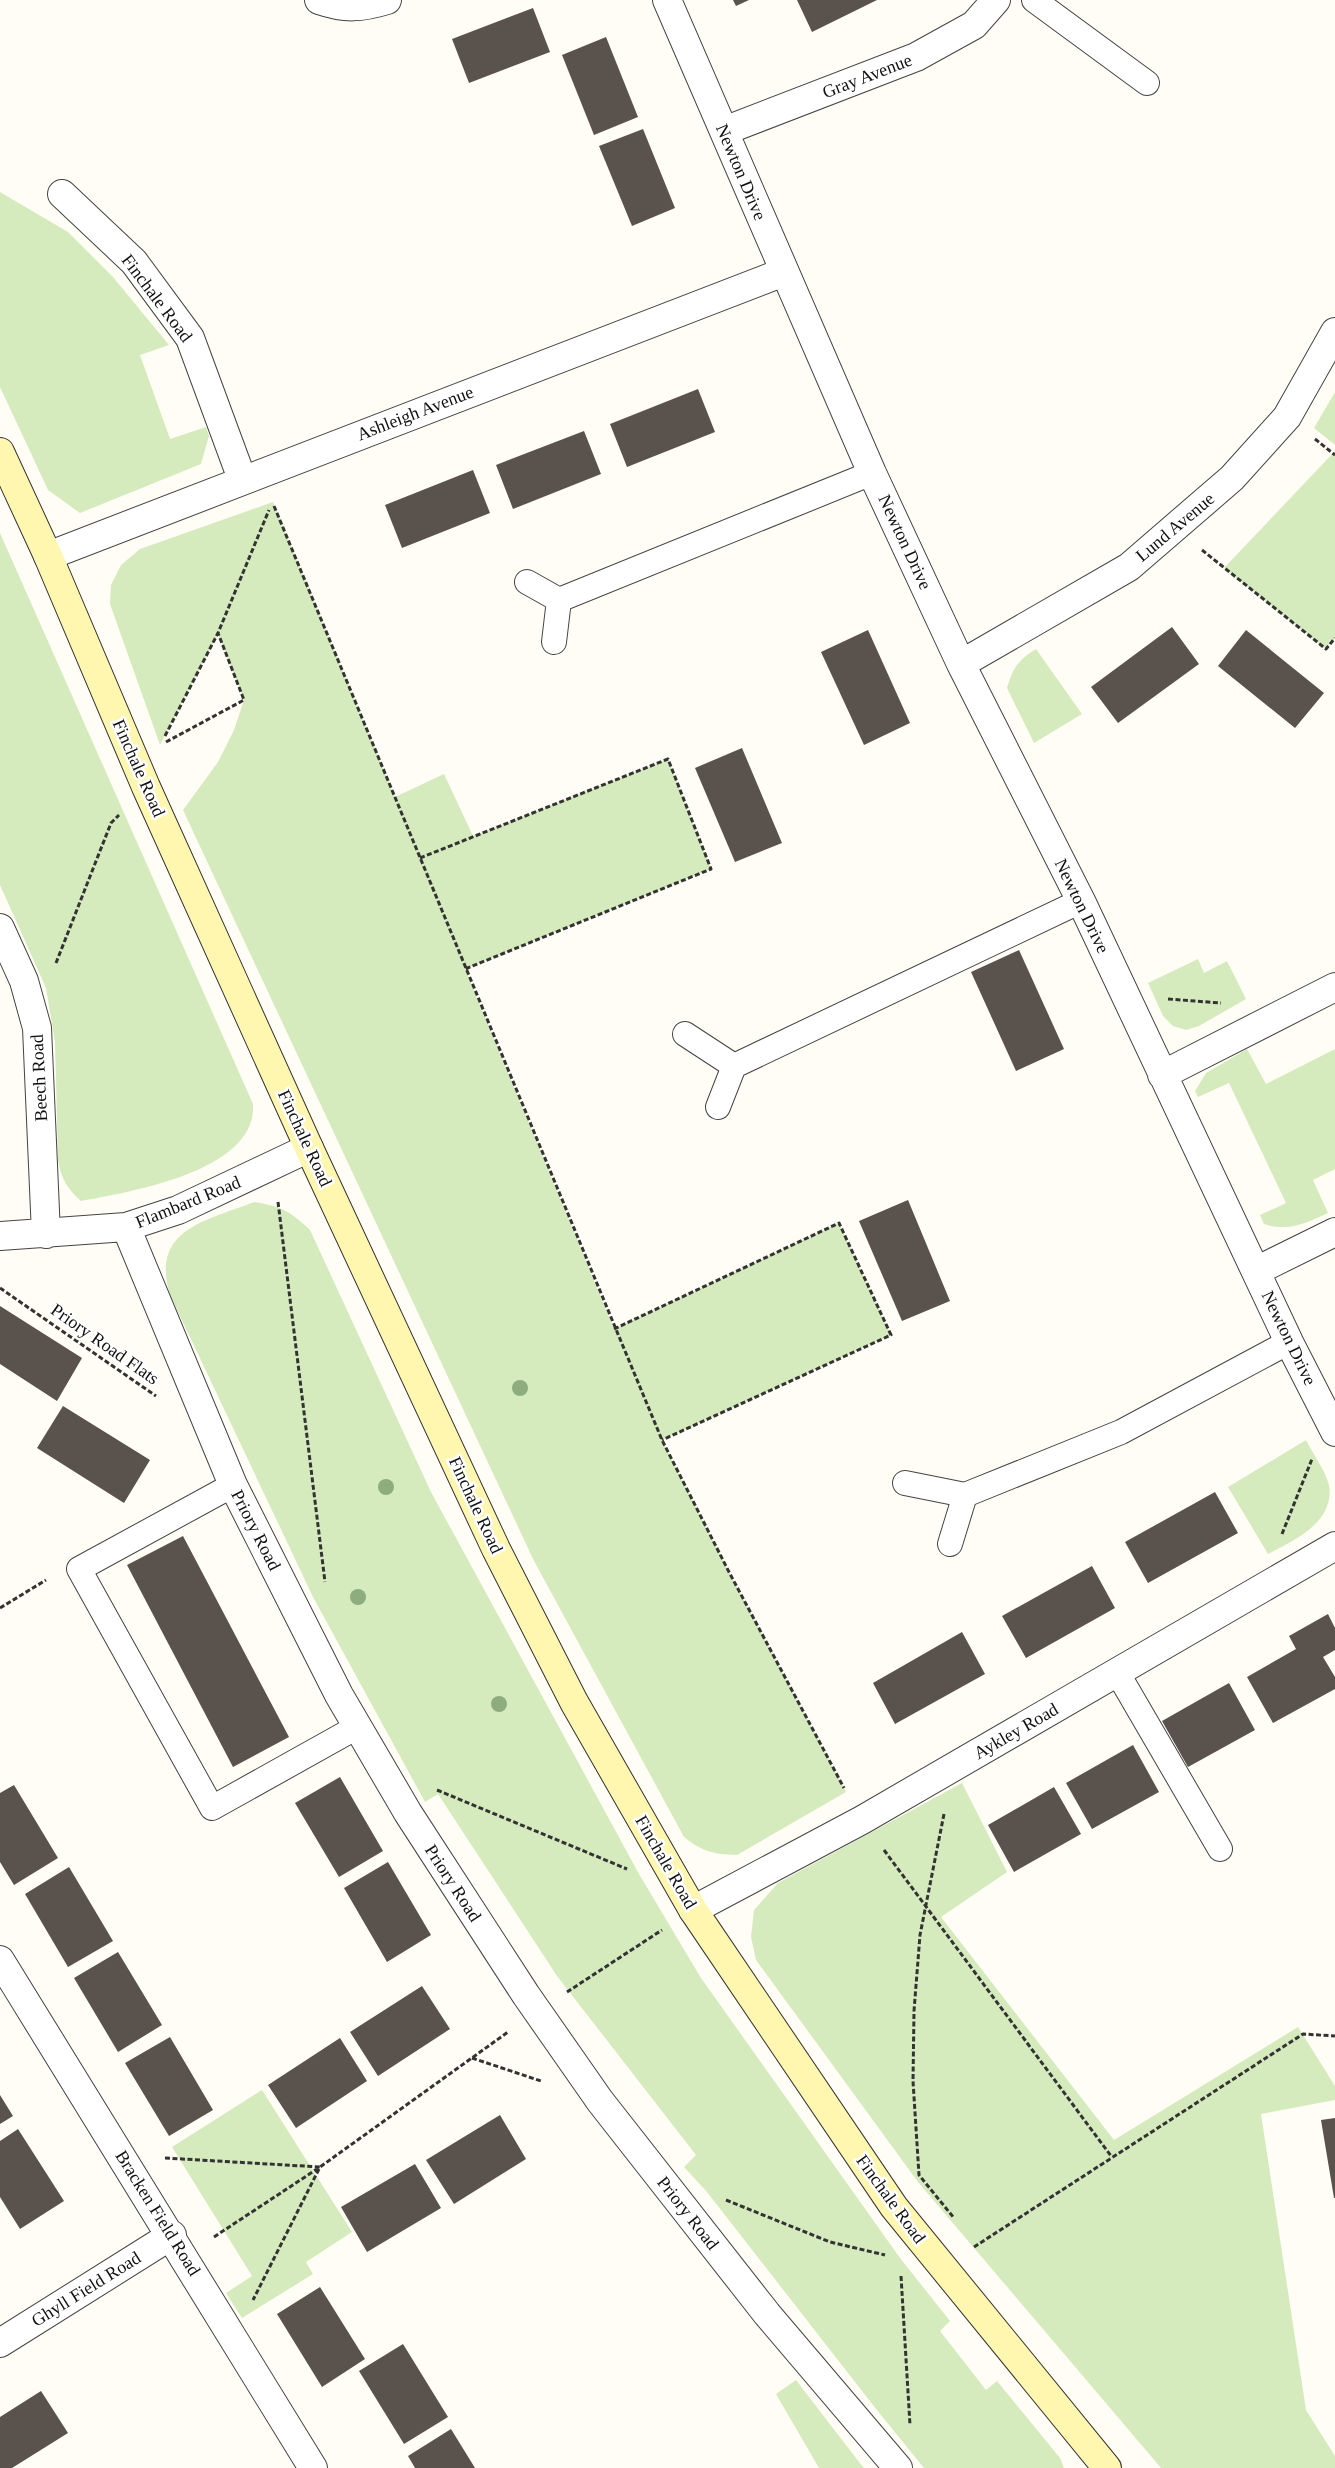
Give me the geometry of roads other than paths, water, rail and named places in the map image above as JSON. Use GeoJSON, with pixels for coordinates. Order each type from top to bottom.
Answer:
{"type":"FeatureCollection","features":[{"type":"Feature","properties":{"kind":"street"},"geometry":{"type":"LineString","coordinates":[[319,0],[337,6],[364,7],[387,0]]}},
{"type":"Feature","properties":{"kind":"street","name":"Newton Drive"},"geometry":{"type":"LineString","coordinates":[[667,0],[872,473],[961,664],[1081,901],[1289,1342],[1335,1432]]}},
{"type":"Feature","properties":{"kind":"street","name":"Gray Avenue"},"geometry":{"type":"LineString","coordinates":[[724,131],[916,58],[974,25],[996,0]]}},
{"type":"Feature","properties":{"kind":"street","name":"Finchale Road"},"geometry":{"type":"LineString","coordinates":[[62,194],[134,262],[190,338],[242,479]]}},
{"type":"Feature","properties":{"kind":"street","name":"Ashleigh Avenue"},"geometry":{"type":"LineString","coordinates":[[48,556],[242,479],[784,272]]}},
{"type":"Feature","properties":{"kind":"street","name":"Lund Avenue"},"geometry":{"type":"LineString","coordinates":[[961,664],[1128,567],[1232,478],[1287,417],[1335,332]]}},
{"type":"Feature","properties":{"kind":"street","name":"Finchale Road"},"geometry":{"type":"LineString","coordinates":[[0,452],[48,556],[146,787],[309,1148],[496,1549],[574,1702],[693,1910],[888,2199],[942,2268],[1107,2468]]}},
{"type":"Feature","properties":{"kind":"street","name":"Beech Road"},"geometry":{"type":"LineString","coordinates":[[0,928],[24,981],[37,1028],[46,1234]]}},
{"type":"Feature","properties":{"kind":"street"},"geometry":{"type":"LineString","coordinates":[[1162,1075],[1335,987]]}},
{"type":"Feature","properties":{"kind":"street","name":"Flambard Road"},"geometry":{"type":"LineString","coordinates":[[0,1236],[126,1227],[178,1210],[263,1172],[309,1148]]}},
{"type":"Feature","properties":{"kind":"street","name":"Priory Road"},"geometry":{"type":"LineString","coordinates":[[126,1227],[233,1485],[357,1728],[396,1793],[538,2012],[600,2101],[767,2314],[898,2468]]}},
{"type":"Feature","properties":{"kind":"street","name":"Newton Drive"},"geometry":{"type":"LineString","coordinates":[[1256,1271],[1335,1232]]}},
{"type":"Feature","properties":{"kind":"street","name":"Aykley Road"},"geometry":{"type":"LineString","coordinates":[[693,1910],[862,1820],[1335,1546]]}},
{"type":"Feature","properties":{"kind":"street","name":"Bracken Field Road"},"geometry":{"type":"LineString","coordinates":[[0,1960],[178,2246],[313,2468]]}},
{"type":"Feature","properties":{"kind":"street","name":"Ghyll Field Road"},"geometry":{"type":"LineString","coordinates":[[0,2343],[178,2246]]}},
{"type":"Feature","properties":{"kind":"lane"},"geometry":{"type":"LineString","coordinates":[[1034,0],[1147,83]]}},
{"type":"Feature","properties":{"kind":"lane"},"geometry":{"type":"LineString","coordinates":[[559,600],[872,473]]}},
{"type":"Feature","properties":{"kind":"lane"},"geometry":{"type":"LineString","coordinates":[[527,582],[559,600]]}},
{"type":"Feature","properties":{"kind":"lane"},"geometry":{"type":"LineString","coordinates":[[554,642],[559,600]]}},
{"type":"Feature","properties":{"kind":"lane"},"geometry":{"type":"LineString","coordinates":[[718,1107],[734,1066],[1081,901]]}},
{"type":"Feature","properties":{"kind":"lane"},"geometry":{"type":"LineString","coordinates":[[685,1034],[734,1066]]}},
{"type":"Feature","properties":{"kind":"lane"},"geometry":{"type":"LineString","coordinates":[[906,1483],[965,1496],[1121,1432],[1289,1342]]}},
{"type":"Feature","properties":{"kind":"lane"},"geometry":{"type":"LineString","coordinates":[[233,1485],[79,1569],[212,1808],[357,1728]]}},
{"type":"Feature","properties":{"kind":"lane"},"geometry":{"type":"LineString","coordinates":[[950,1544],[965,1496]]}},
{"type":"Feature","properties":{"kind":"lane"},"geometry":{"type":"LineString","coordinates":[[1117,1672],[1220,1849]]}}]}
